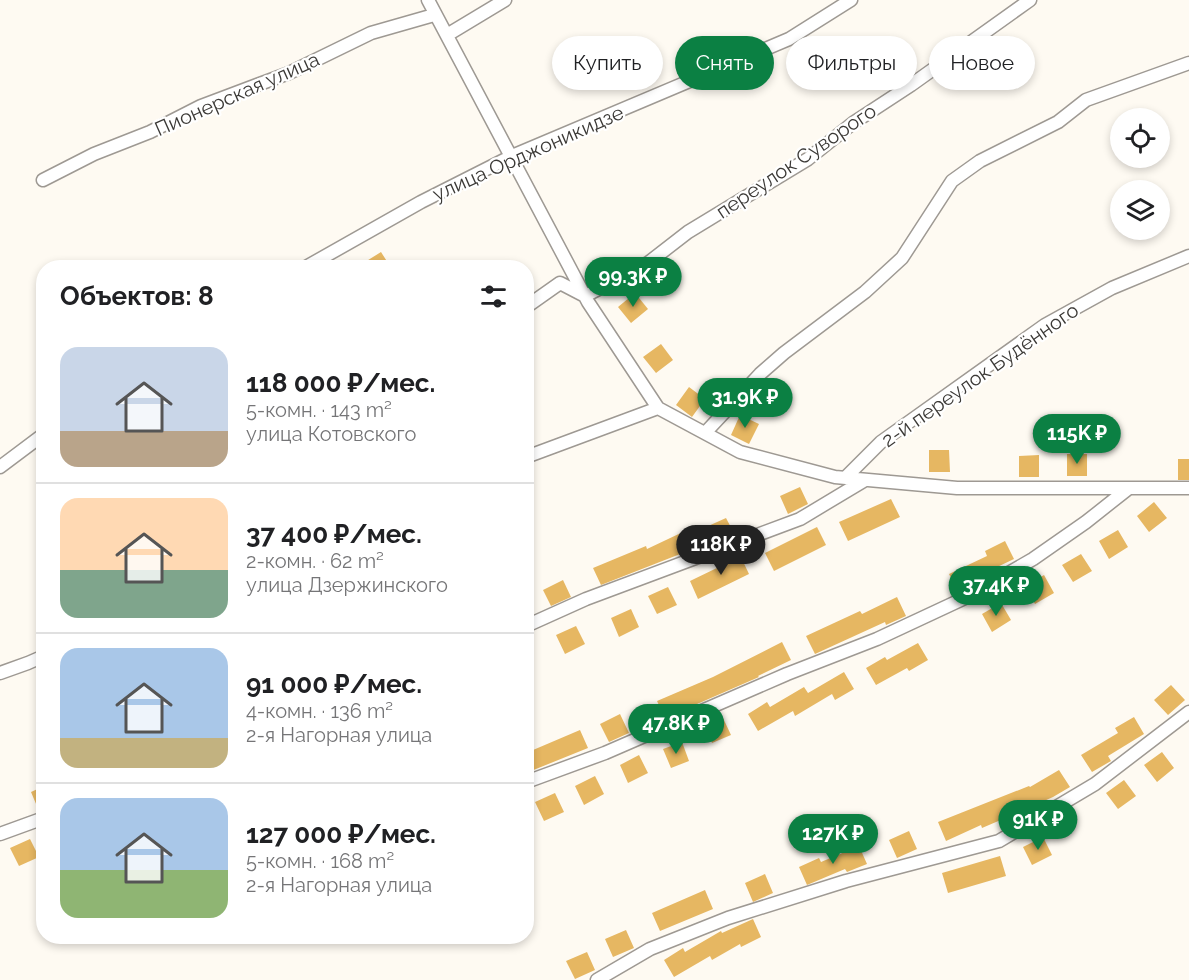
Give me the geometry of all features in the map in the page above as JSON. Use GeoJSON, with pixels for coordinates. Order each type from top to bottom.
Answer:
{"type":"FeatureCollection","features":[{"type":"Feature","properties":{"kind":"street"},"geometry":{"type":"LineString","coordinates":[[428,0],[585,296],[658,408],[740,452],[835,477],[957,488],[1189,488]]}},
{"type":"Feature","properties":{"kind":"street"},"geometry":{"type":"LineString","coordinates":[[447,35],[505,0]]}},
{"type":"Feature","properties":{"kind":"street","name":"улица Орджоникидзе"},"geometry":{"type":"LineString","coordinates":[[318,260],[421,202],[512,156],[789,39],[851,0]]}},
{"type":"Feature","properties":{"kind":"street","name":"переулок Суворого"},"geometry":{"type":"LineString","coordinates":[[585,296],[648,263],[688,232],[808,159],[853,123],[1030,0]]}},
{"type":"Feature","properties":{"kind":"street","name":"Пионерская улица"},"geometry":{"type":"LineString","coordinates":[[43,180],[94,154],[150,132],[201,106],[289,73],[371,33],[434,15]]}},
{"type":"Feature","properties":{"kind":"street"},"geometry":{"type":"LineString","coordinates":[[705,434],[760,374],[865,292],[902,258],[952,181],[980,161],[1058,122],[1086,100],[1189,63]]}},
{"type":"Feature","properties":{"kind":"street","name":"2-й переулок Будённого"},"geometry":{"type":"LineString","coordinates":[[845,478],[880,442],[1045,325],[1112,288],[1189,256]]}},
{"type":"Feature","properties":{"kind":"street"},"geometry":{"type":"LineString","coordinates":[[534,301],[560,283],[585,296]]}},
{"type":"Feature","properties":{"kind":"street"},"geometry":{"type":"LineString","coordinates":[[534,454],[658,408]]}},
{"type":"Feature","properties":{"kind":"street"},"geometry":{"type":"LineString","coordinates":[[0,468],[36,440]]}},
{"type":"Feature","properties":{"kind":"street"},"geometry":{"type":"LineString","coordinates":[[534,622],[586,599],[800,519],[865,480]]}},
{"type":"Feature","properties":{"kind":"street"},"geometry":{"type":"LineString","coordinates":[[534,779],[604,753],[787,674],[877,639],[967,597],[1034,559],[1129,488]]}},
{"type":"Feature","properties":{"kind":"street"},"geometry":{"type":"LineString","coordinates":[[0,673],[36,659]]}},
{"type":"Feature","properties":{"kind":"street"},"geometry":{"type":"LineString","coordinates":[[597,980],[650,949],[728,918],[846,881],[999,841],[1095,784],[1189,712]]}},
{"type":"Feature","properties":{"kind":"street"},"geometry":{"type":"LineString","coordinates":[[0,834],[36,821]]}},
{"type":"Feature","properties":{"kind":"building"},"geometry":{"type":"Polygon","coordinates":[[[381,252],[386,260],[368,260],[381,252]]]}},
{"type":"Feature","properties":{"kind":"building"},"geometry":{"type":"Polygon","coordinates":[[[635,293],[648,309],[631,323],[618,307],[635,293]]]}},
{"type":"Feature","properties":{"kind":"building"},"geometry":{"type":"Polygon","coordinates":[[[661,344],[673,360],[656,373],[643,357],[661,344]]]}},
{"type":"Feature","properties":{"kind":"building"},"geometry":{"type":"Polygon","coordinates":[[[689,387],[705,399],[692,417],[676,405],[689,387]]]}},
{"type":"Feature","properties":{"kind":"building"},"geometry":{"type":"Polygon","coordinates":[[[740,415],[759,424],[749,444],[731,435],[740,415]]]}},
{"type":"Feature","properties":{"kind":"building"},"geometry":{"type":"Polygon","coordinates":[[[929,450],[949,450],[950,472],[929,472],[929,450]]]}},
{"type":"Feature","properties":{"kind":"building"},"geometry":{"type":"Polygon","coordinates":[[[1067,454],[1087,454],[1087,476],[1067,476],[1067,454]]]}},
{"type":"Feature","properties":{"kind":"building"},"geometry":{"type":"Polygon","coordinates":[[[1039,455],[1039,477],[1019,477],[1019,456],[1039,455]]]}},
{"type":"Feature","properties":{"kind":"building"},"geometry":{"type":"Polygon","coordinates":[[[1178,459],[1189,459],[1189,480],[1178,480],[1178,459]]]}},
{"type":"Feature","properties":{"kind":"building"},"geometry":{"type":"Polygon","coordinates":[[[800,487],[808,504],[788,514],[780,496],[800,487]]]}},
{"type":"Feature","properties":{"kind":"building"},"geometry":{"type":"Polygon","coordinates":[[[891,499],[900,517],[848,541],[839,522],[891,499]]]}},
{"type":"Feature","properties":{"kind":"building"},"geometry":{"type":"Polygon","coordinates":[[[1154,502],[1167,518],[1149,532],[1137,516],[1154,502]]]}},
{"type":"Feature","properties":{"kind":"building"},"geometry":{"type":"Polygon","coordinates":[[[726,518],[735,535],[714,542],[706,527],[726,518]]]}},
{"type":"Feature","properties":{"kind":"building"},"geometry":{"type":"Polygon","coordinates":[[[817,527],[826,545],[774,571],[765,553],[817,527]]]}},
{"type":"Feature","properties":{"kind":"building"},"geometry":{"type":"Polygon","coordinates":[[[1118,530],[1128,547],[1109,559],[1099,541],[1118,530]]]}},
{"type":"Feature","properties":{"kind":"building"},"geometry":{"type":"Polygon","coordinates":[[[685,531],[693,549],[601,585],[593,568],[646,546],[647,549],[685,531]]]}},
{"type":"Feature","properties":{"kind":"building"},"geometry":{"type":"Polygon","coordinates":[[[1005,541],[1014,559],[976,577],[978,581],[958,592],[949,574],[987,556],[985,551],[1005,541]]]}},
{"type":"Feature","properties":{"kind":"building"},"geometry":{"type":"Polygon","coordinates":[[[738,551],[749,574],[698,599],[690,581],[721,566],[724,563],[721,557],[738,551]]]}},
{"type":"Feature","properties":{"kind":"building"},"geometry":{"type":"Polygon","coordinates":[[[1081,554],[1092,571],[1073,582],[1062,565],[1081,554]]]}},
{"type":"Feature","properties":{"kind":"building"},"geometry":{"type":"Polygon","coordinates":[[[1044,575],[1054,593],[1035,604],[1025,586],[1044,575]]]}},
{"type":"Feature","properties":{"kind":"building"},"geometry":{"type":"Polygon","coordinates":[[[563,580],[571,597],[551,606],[543,590],[563,580]]]}},
{"type":"Feature","properties":{"kind":"building"},"geometry":{"type":"Polygon","coordinates":[[[668,587],[677,605],[657,614],[648,596],[668,587]]]}},
{"type":"Feature","properties":{"kind":"building"},"geometry":{"type":"Polygon","coordinates":[[[897,597],[906,616],[886,625],[885,622],[815,654],[806,636],[860,611],[862,614],[897,597]]]}},
{"type":"Feature","properties":{"kind":"building"},"geometry":{"type":"Polygon","coordinates":[[[1001,603],[1011,620],[992,632],[982,614],[1001,603]]]}},
{"type":"Feature","properties":{"kind":"building"},"geometry":{"type":"Polygon","coordinates":[[[631,609],[639,627],[619,637],[611,618],[631,609]]]}},
{"type":"Feature","properties":{"kind":"building"},"geometry":{"type":"Polygon","coordinates":[[[576,626],[585,644],[565,654],[556,635],[576,626]]]}},
{"type":"Feature","properties":{"kind":"building"},"geometry":{"type":"Polygon","coordinates":[[[782,642],[791,660],[759,677],[665,718],[657,701],[713,677],[782,642]]]}},
{"type":"Feature","properties":{"kind":"building"},"geometry":{"type":"Polygon","coordinates":[[[918,643],[928,660],[909,671],[907,668],[876,685],[866,668],[885,657],[887,660],[918,643]]]}},
{"type":"Feature","properties":{"kind":"building"},"geometry":{"type":"Polygon","coordinates":[[[844,672],[854,689],[835,700],[832,694],[795,716],[793,711],[758,731],[748,714],[767,702],[770,707],[804,687],[808,693],[844,672]]]}},
{"type":"Feature","properties":{"kind":"building"},"geometry":{"type":"Polygon","coordinates":[[[1171,685],[1185,700],[1168,715],[1154,700],[1171,685]]]}},
{"type":"Feature","properties":{"kind":"building"},"geometry":{"type":"Polygon","coordinates":[[[620,714],[629,733],[609,742],[600,724],[620,714]]]}},
{"type":"Feature","properties":{"kind":"building"},"geometry":{"type":"Polygon","coordinates":[[[1134,717],[1144,734],[1108,756],[1111,761],[1092,772],[1081,755],[1118,733],[1115,728],[1134,717]]]}},
{"type":"Feature","properties":{"kind":"building"},"geometry":{"type":"Polygon","coordinates":[[[723,718],[731,735],[712,743],[705,725],[723,718]]]}},
{"type":"Feature","properties":{"kind":"building"},"geometry":{"type":"Polygon","coordinates":[[[580,730],[588,748],[534,770],[534,750],[580,730]]]}},
{"type":"Feature","properties":{"kind":"building"},"geometry":{"type":"Polygon","coordinates":[[[682,742],[689,761],[671,768],[663,749],[682,742]]]}},
{"type":"Feature","properties":{"kind":"building"},"geometry":{"type":"Polygon","coordinates":[[[1162,752],[1174,768],[1157,782],[1144,765],[1162,752]]]}},
{"type":"Feature","properties":{"kind":"building"},"geometry":{"type":"Polygon","coordinates":[[[639,755],[648,773],[628,783],[620,765],[639,755]]]}},
{"type":"Feature","properties":{"kind":"building"},"geometry":{"type":"Polygon","coordinates":[[[1059,770],[1070,787],[1017,813],[982,828],[981,825],[946,841],[938,822],[1030,787],[1059,770]]]}},
{"type":"Feature","properties":{"kind":"building"},"geometry":{"type":"Polygon","coordinates":[[[595,776],[604,794],[584,805],[575,786],[595,776]]]}},
{"type":"Feature","properties":{"kind":"building"},"geometry":{"type":"Polygon","coordinates":[[[1124,780],[1136,796],[1118,809],[1106,793],[1124,780]]]}},
{"type":"Feature","properties":{"kind":"building"},"geometry":{"type":"Polygon","coordinates":[[[36,790],[36,804],[31,792],[36,790]]]}},
{"type":"Feature","properties":{"kind":"building"},"geometry":{"type":"Polygon","coordinates":[[[555,793],[564,812],[544,821],[535,802],[555,793]]]}},
{"type":"Feature","properties":{"kind":"building"},"geometry":{"type":"Polygon","coordinates":[[[909,831],[917,849],[897,858],[889,840],[909,831]]]}},
{"type":"Feature","properties":{"kind":"building"},"geometry":{"type":"Polygon","coordinates":[[[1043,837],[1052,855],[1032,865],[1023,847],[1043,837]]]}},
{"type":"Feature","properties":{"kind":"building"},"geometry":{"type":"Polygon","coordinates":[[[30,839],[36,851],[36,858],[19,866],[10,848],[30,839]]]}},
{"type":"Feature","properties":{"kind":"building"},"geometry":{"type":"Polygon","coordinates":[[[859,846],[867,864],[847,872],[845,869],[807,885],[799,867],[819,858],[821,862],[859,846]]]}},
{"type":"Feature","properties":{"kind":"building"},"geometry":{"type":"Polygon","coordinates":[[[1000,856],[1006,876],[948,893],[942,873],[1000,856]]]}},
{"type":"Feature","properties":{"kind":"building"},"geometry":{"type":"Polygon","coordinates":[[[765,874],[773,893],[753,902],[745,883],[765,874]]]}},
{"type":"Feature","properties":{"kind":"building"},"geometry":{"type":"Polygon","coordinates":[[[705,890],[713,909],[660,931],[652,913],[705,890]]]}},
{"type":"Feature","properties":{"kind":"building"},"geometry":{"type":"Polygon","coordinates":[[[753,919],[761,937],[741,947],[740,944],[712,960],[710,956],[674,977],[664,960],[683,948],[685,952],[721,931],[722,933],[753,919]]]}},
{"type":"Feature","properties":{"kind":"building"},"geometry":{"type":"Polygon","coordinates":[[[626,930],[634,948],[613,957],[605,939],[626,930]]]}},
{"type":"Feature","properties":{"kind":"building"},"geometry":{"type":"Polygon","coordinates":[[[587,952],[595,970],[575,979],[566,961],[587,952]]]}}]}
